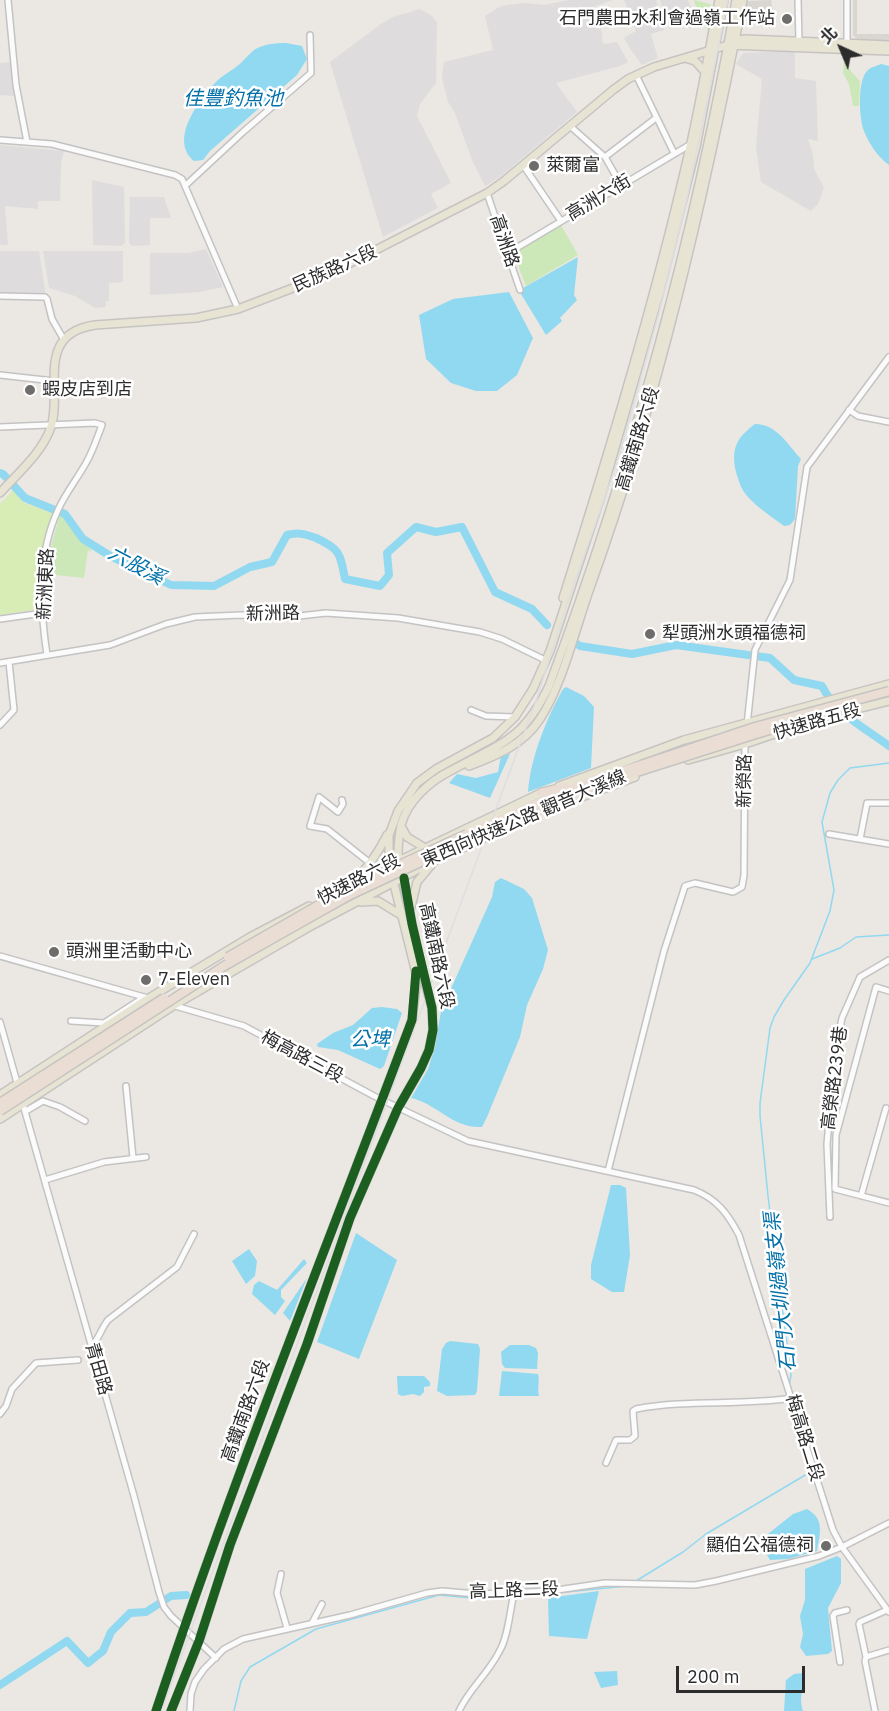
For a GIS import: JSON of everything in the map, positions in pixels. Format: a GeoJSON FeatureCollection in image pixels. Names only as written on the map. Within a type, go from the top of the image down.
{"type":"FeatureCollection","features":[{"type":"Feature","properties":{"kind":"highway","name":"東西向快速公路 觀音大溪線"},"geometry":{"type":"LineString","coordinates":[[0,1103],[221,961],[345,890],[593,783],[755,727],[889,691]]}},
{"type":"Feature","properties":{"kind":"highway","name":"東西向快速公路 觀音大溪線"},"geometry":{"type":"LineString","coordinates":[[642,767],[889,696]]}},
{"type":"Feature","properties":{"kind":"highway"},"geometry":{"type":"LineString","coordinates":[[541,793],[593,783]]}},
{"type":"Feature","properties":{"kind":"highway"},"geometry":{"type":"LineString","coordinates":[[546,810],[593,783]]}},
{"type":"Feature","properties":{"kind":"highway","name":"東西向快速公路 觀音大溪線"},"geometry":{"type":"LineString","coordinates":[[0,1111],[235,960],[348,896],[468,837]]}},
{"type":"Feature","properties":{"kind":"main road"},"geometry":{"type":"LineString","coordinates":[[712,49],[719,0]]}},
{"type":"Feature","properties":{"kind":"main road"},"geometry":{"type":"LineString","coordinates":[[712,49],[724,0]]}},
{"type":"Feature","properties":{"kind":"main road"},"geometry":{"type":"LineString","coordinates":[[733,43],[736,0]]}},
{"type":"Feature","properties":{"kind":"main road"},"geometry":{"type":"LineString","coordinates":[[733,43],[743,0]]}},
{"type":"Feature","properties":{"kind":"main road","name":"民族路六段"},"geometry":{"type":"LineString","coordinates":[[64,339],[87,326],[196,318],[238,309],[327,275],[487,193],[613,90],[654,66],[733,43],[889,45]]}},
{"type":"Feature","properties":{"kind":"main road","name":"高鐵南路六段"},"geometry":{"type":"LineString","coordinates":[[171,1711],[199,1641],[223,1565],[307,1344],[350,1218],[398,1108],[429,1050],[433,1030],[432,1008],[412,924],[404,878],[398,860],[401,826],[405,814],[432,782],[508,741],[539,706],[549,686],[607,530],[616,490],[680,266],[733,43]]}},
{"type":"Feature","properties":{"kind":"main road","name":"高鐵南路六段"},"geometry":{"type":"LineString","coordinates":[[444,775],[500,754],[529,732],[538,722],[552,695],[646,413],[681,287],[733,43]]}},
{"type":"Feature","properties":{"kind":"main road","name":"民族路六段"},"geometry":{"type":"LineString","coordinates":[[847,46],[889,51]]}},
{"type":"Feature","properties":{"kind":"main road","name":"高鐵南路六段"},"geometry":{"type":"LineString","coordinates":[[599,493],[661,264],[691,144],[704,72],[712,49]]}},
{"type":"Feature","properties":{"kind":"main road","name":"高鐵南路六段"},"geometry":{"type":"LineString","coordinates":[[546,658],[554,626],[599,493],[660,291],[696,147],[712,49]]}},
{"type":"Feature","properties":{"kind":"main road"},"geometry":{"type":"LineString","coordinates":[[682,58],[695,61],[702,66],[704,72]]}},
{"type":"Feature","properties":{"kind":"main road"},"geometry":{"type":"LineString","coordinates":[[660,291],[661,264]]}},
{"type":"Feature","properties":{"kind":"main road"},"geometry":{"type":"LineString","coordinates":[[680,266],[681,287]]}},
{"type":"Feature","properties":{"kind":"main road"},"geometry":{"type":"LineString","coordinates":[[1,492],[45,442],[52,425],[58,349],[64,339]]}},
{"type":"Feature","properties":{"kind":"main road"},"geometry":{"type":"LineString","coordinates":[[599,493],[616,490]]}},
{"type":"Feature","properties":{"kind":"main road"},"geometry":{"type":"LineString","coordinates":[[594,508],[607,530]]}},
{"type":"Feature","properties":{"kind":"main road","name":"高鐵南路六段"},"geometry":{"type":"LineString","coordinates":[[156,1711],[184,1626],[292,1333],[412,1020],[417,977],[389,864],[389,835],[398,811],[407,796],[426,776],[493,738],[515,717],[533,689],[550,651],[587,539],[594,508]]}},
{"type":"Feature","properties":{"kind":"main road"},"geometry":{"type":"LineString","coordinates":[[587,539],[601,541]]}},
{"type":"Feature","properties":{"kind":"main road","name":"快速路五段"},"geometry":{"type":"LineString","coordinates":[[747,724],[889,684]]}},
{"type":"Feature","properties":{"kind":"main road","name":"快速路五段"},"geometry":{"type":"LineString","coordinates":[[745,744],[831,716],[889,701]]}},
{"type":"Feature","properties":{"kind":"main road","name":"快速路六段"},"geometry":{"type":"LineString","coordinates":[[0,1095],[147,997],[250,937],[389,864],[541,793],[684,740],[747,724]]}},
{"type":"Feature","properties":{"kind":"main road","name":"快速路六段"},"geometry":{"type":"LineString","coordinates":[[0,1119],[25,1108],[173,1006],[350,904],[436,860],[546,810],[664,766],[745,744]]}},
{"type":"Feature","properties":{"kind":"main road"},"geometry":{"type":"LineString","coordinates":[[345,887],[355,880],[378,852],[398,811]]}},
{"type":"Feature","properties":{"kind":"main road"},"geometry":{"type":"LineString","coordinates":[[401,826],[406,837],[424,848]]}},
{"type":"Feature","properties":{"kind":"main road"},"geometry":{"type":"LineString","coordinates":[[412,924],[411,904],[417,882],[436,860]]}},
{"type":"Feature","properties":{"kind":"main road"},"geometry":{"type":"LineString","coordinates":[[350,904],[370,900],[378,901],[401,915]]}},
{"type":"Feature","properties":{"kind":"street"},"geometry":{"type":"LineString","coordinates":[[8,0],[16,85],[27,142]]}},
{"type":"Feature","properties":{"kind":"street"},"geometry":{"type":"LineString","coordinates":[[798,0],[799,44]]}},
{"type":"Feature","properties":{"kind":"street"},"geometry":{"type":"LineString","coordinates":[[847,46],[848,0]]}},
{"type":"Feature","properties":{"kind":"street"},"geometry":{"type":"LineString","coordinates":[[186,184],[311,73],[310,35]]}},
{"type":"Feature","properties":{"kind":"street"},"geometry":{"type":"LineString","coordinates":[[636,75],[674,153]]}},
{"type":"Feature","properties":{"kind":"street"},"geometry":{"type":"LineString","coordinates":[[605,157],[656,118]]}},
{"type":"Feature","properties":{"kind":"street"},"geometry":{"type":"LineString","coordinates":[[570,126],[605,157],[621,185]]}},
{"type":"Feature","properties":{"kind":"street"},"geometry":{"type":"LineString","coordinates":[[0,141],[52,144],[175,175],[182,179],[238,309]]}},
{"type":"Feature","properties":{"kind":"street","name":"高洲六街"},"geometry":{"type":"LineString","coordinates":[[508,253],[691,144]]}},
{"type":"Feature","properties":{"kind":"street"},"geometry":{"type":"LineString","coordinates":[[523,165],[561,221]]}},
{"type":"Feature","properties":{"kind":"street","name":"高洲路"},"geometry":{"type":"LineString","coordinates":[[487,193],[520,290]]}},
{"type":"Feature","properties":{"kind":"street"},"geometry":{"type":"LineString","coordinates":[[0,296],[45,297],[48,299],[52,319],[64,339]]}},
{"type":"Feature","properties":{"kind":"street","name":"新榮路"},"geometry":{"type":"LineString","coordinates":[[608,1171],[664,951],[685,886],[695,883],[732,892],[742,887],[745,744],[755,650],[790,580],[807,467],[889,357]]}},
{"type":"Feature","properties":{"kind":"street"},"geometry":{"type":"LineString","coordinates":[[0,375],[54,381]]}},
{"type":"Feature","properties":{"kind":"street"},"geometry":{"type":"LineString","coordinates":[[849,410],[858,416],[889,422]]}},
{"type":"Feature","properties":{"kind":"street","name":"新洲東路"},"geometry":{"type":"LineString","coordinates":[[47,655],[43,613],[43,568],[48,540],[56,513],[87,462],[102,425],[95,423],[52,425]]}},
{"type":"Feature","properties":{"kind":"street"},"geometry":{"type":"LineString","coordinates":[[0,427],[52,425]]}},
{"type":"Feature","properties":{"kind":"street"},"geometry":{"type":"LineString","coordinates":[[0,619],[43,613]]}},
{"type":"Feature","properties":{"kind":"street","name":"新洲路"},"geometry":{"type":"LineString","coordinates":[[0,663],[110,645],[186,618],[241,615],[290,617],[326,613],[398,618],[480,632],[546,658]]}},
{"type":"Feature","properties":{"kind":"street"},"geometry":{"type":"LineString","coordinates":[[0,725],[14,711],[9,662]]}},
{"type":"Feature","properties":{"kind":"street"},"geometry":{"type":"LineString","coordinates":[[471,710],[486,716],[515,717]]}},
{"type":"Feature","properties":{"kind":"street"},"geometry":{"type":"LineString","coordinates":[[342,800],[343,804],[338,812],[320,797],[310,826],[327,829],[370,863]]}},
{"type":"Feature","properties":{"kind":"street"},"geometry":{"type":"LineString","coordinates":[[860,839],[867,803],[889,803]]}},
{"type":"Feature","properties":{"kind":"street"},"geometry":{"type":"LineString","coordinates":[[830,834],[889,844]]}},
{"type":"Feature","properties":{"kind":"street","name":"梅高路三段"},"geometry":{"type":"LineString","coordinates":[[0,956],[244,1026],[382,1100],[468,1141],[599,1169]]}},
{"type":"Feature","properties":{"kind":"street","name":"高榮路239巷"},"geometry":{"type":"LineString","coordinates":[[830,1217],[827,1144],[835,1054],[843,1018],[860,977],[889,960]]}},
{"type":"Feature","properties":{"kind":"street"},"geometry":{"type":"LineString","coordinates":[[889,991],[876,987],[847,1089],[836,1135],[835,1189],[889,1203]]}},
{"type":"Feature","properties":{"kind":"street"},"geometry":{"type":"LineString","coordinates":[[71,1021],[104,1023],[147,997]]}},
{"type":"Feature","properties":{"kind":"street","name":"青田路"},"geometry":{"type":"LineString","coordinates":[[0,1022],[135,1496],[164,1607],[199,1641]]}},
{"type":"Feature","properties":{"kind":"street"},"geometry":{"type":"LineString","coordinates":[[126,1086],[133,1158]]}},
{"type":"Feature","properties":{"kind":"street"},"geometry":{"type":"LineString","coordinates":[[25,1108],[43,1101],[60,1107],[85,1121]]}},
{"type":"Feature","properties":{"kind":"street"},"geometry":{"type":"LineString","coordinates":[[861,1196],[886,1108]]}},
{"type":"Feature","properties":{"kind":"street"},"geometry":{"type":"LineString","coordinates":[[45,1180],[104,1162],[146,1157]]}},
{"type":"Feature","properties":{"kind":"street","name":"梅高路二段"},"geometry":{"type":"LineString","coordinates":[[599,1169],[694,1190],[707,1195],[726,1212],[743,1244],[833,1530],[842,1547],[888,1611]]}},
{"type":"Feature","properties":{"kind":"street"},"geometry":{"type":"LineString","coordinates":[[92,1346],[100,1337],[102,1327],[108,1320],[177,1267],[195,1234]]}},
{"type":"Feature","properties":{"kind":"street"},"geometry":{"type":"LineString","coordinates":[[0,1414],[6,1406],[12,1389],[36,1363],[78,1360]]}},
{"type":"Feature","properties":{"kind":"street"},"geometry":{"type":"LineString","coordinates":[[606,1463],[616,1440],[630,1440],[635,1436],[632,1415],[636,1409],[706,1402],[763,1402],[790,1398]]}},
{"type":"Feature","properties":{"kind":"street","name":"高上路二段"},"geometry":{"type":"LineString","coordinates":[[190,1711],[195,1682],[204,1669],[232,1643],[350,1615],[427,1593],[513,1595],[605,1583],[695,1585],[795,1563],[842,1547],[889,1522]]}},
{"type":"Feature","properties":{"kind":"street"},"geometry":{"type":"LineString","coordinates":[[281,1574],[277,1593],[288,1628]]}},
{"type":"Feature","properties":{"kind":"street"},"geometry":{"type":"LineString","coordinates":[[459,1711],[469,1693],[481,1680],[501,1650],[513,1595]]}},
{"type":"Feature","properties":{"kind":"street"},"geometry":{"type":"LineString","coordinates":[[312,1623],[322,1604]]}},
{"type":"Feature","properties":{"kind":"street"},"geometry":{"type":"LineString","coordinates":[[840,1662],[833,1616],[835,1613],[847,1610]]}},
{"type":"Feature","properties":{"kind":"street"},"geometry":{"type":"LineString","coordinates":[[875,1711],[859,1624],[888,1611]]}},
{"type":"Feature","properties":{"kind":"street"},"geometry":{"type":"LineString","coordinates":[[199,1641],[216,1658]]}},
{"type":"Feature","properties":{"kind":"street"},"geometry":{"type":"LineString","coordinates":[[866,1657],[889,1650]]}},
{"type":"Feature","properties":{"kind":"shaded area"},"geometry":{"type":"Polygon","coordinates":[[[570,0],[613,0],[595,6],[602,42],[605,44],[617,42],[628,62],[556,83],[577,112],[500,177],[485,186],[472,160],[455,113],[448,102],[442,78],[444,62],[493,50],[485,16],[501,6],[525,3],[544,5],[570,0]]]}},
{"type":"Feature","properties":{"kind":"shaded area"},"geometry":{"type":"Polygon","coordinates":[[[624,0],[656,0],[664,30],[651,34],[658,58],[642,65],[624,38],[636,31],[624,0]]]}},
{"type":"Feature","properties":{"kind":"shaded area"},"geometry":{"type":"Polygon","coordinates":[[[660,0],[688,0],[699,25],[683,29],[682,25],[669,29],[660,0]]]}},
{"type":"Feature","properties":{"kind":"shaded area"},"geometry":{"type":"Polygon","coordinates":[[[771,0],[773,14],[761,14],[759,18],[744,16],[746,4],[749,1],[771,0]]]}},
{"type":"Feature","properties":{"kind":"shaded area"},"geometry":{"type":"Polygon","coordinates":[[[853,0],[857,0],[857,34],[889,34],[889,41],[857,39],[853,35],[853,0]]]}},
{"type":"Feature","properties":{"kind":"shaded area"},"geometry":{"type":"Polygon","coordinates":[[[420,9],[437,22],[436,83],[420,104],[417,116],[451,183],[431,194],[438,208],[383,237],[330,62],[381,24],[393,17],[420,9]]]}},
{"type":"Feature","properties":{"kind":"shaded area"},"geometry":{"type":"Polygon","coordinates":[[[795,51],[795,78],[816,81],[818,141],[808,139],[814,169],[824,188],[818,204],[811,211],[761,182],[756,147],[762,79],[736,64],[743,53],[795,51]]]}},
{"type":"Feature","properties":{"kind":"shaded area"},"geometry":{"type":"Polygon","coordinates":[[[11,62],[15,96],[0,95],[0,63],[11,62]]]}},
{"type":"Feature","properties":{"kind":"shaded area"},"geometry":{"type":"Polygon","coordinates":[[[0,145],[64,151],[61,163],[60,201],[38,201],[38,209],[5,206],[8,245],[0,245],[0,145]]]}},
{"type":"Feature","properties":{"kind":"shaded area"},"geometry":{"type":"Polygon","coordinates":[[[92,180],[124,187],[125,243],[121,246],[93,245],[92,180]]]}},
{"type":"Feature","properties":{"kind":"shaded area"},"geometry":{"type":"Polygon","coordinates":[[[130,197],[164,197],[171,218],[150,218],[150,245],[132,246],[129,243],[130,197]]]}},
{"type":"Feature","properties":{"kind":"shaded area"},"geometry":{"type":"Polygon","coordinates":[[[206,249],[223,287],[200,292],[150,295],[150,253],[189,253],[206,249]]]}},
{"type":"Feature","properties":{"kind":"shaded area"},"geometry":{"type":"Polygon","coordinates":[[[0,251],[39,251],[46,296],[0,293],[0,251]]]}},
{"type":"Feature","properties":{"kind":"shaded area"},"geometry":{"type":"Polygon","coordinates":[[[43,251],[123,251],[123,282],[109,283],[109,301],[106,301],[106,307],[95,308],[75,296],[49,288],[43,251]]]}},
{"type":"Feature","properties":{"kind":"green space"},"geometry":{"type":"Polygon","coordinates":[[[694,0],[710,4],[713,8],[708,32],[705,23],[694,0]]]}},
{"type":"Feature","properties":{"kind":"green space"},"geometry":{"type":"Polygon","coordinates":[[[845,51],[849,51],[849,69],[860,81],[859,106],[853,106],[849,84],[843,73],[845,51]]]}},
{"type":"Feature","properties":{"kind":"green space"},"geometry":{"type":"Polygon","coordinates":[[[561,225],[578,255],[526,286],[514,255],[561,225]]]}},
{"type":"Feature","properties":{"kind":"green space"},"geometry":{"type":"Polygon","coordinates":[[[13,490],[24,503],[53,513],[42,562],[39,609],[0,615],[0,504],[13,490]]]}},
{"type":"Feature","properties":{"kind":"green space"},"geometry":{"type":"Polygon","coordinates":[[[60,514],[68,519],[91,550],[91,552],[88,550],[84,578],[46,574],[60,514]]]}},
{"type":"Feature","properties":{"kind":"water","name":"佳豐釣魚池"},"geometry":{"type":"Polygon","coordinates":[[[286,43],[302,46],[307,59],[297,75],[210,151],[203,160],[194,161],[184,143],[185,132],[194,111],[208,92],[217,81],[254,50],[269,44],[286,43]]]}},
{"type":"Feature","properties":{"kind":"water"},"geometry":{"type":"Polygon","coordinates":[[[881,64],[889,66],[889,165],[868,141],[862,125],[860,109],[864,75],[869,69],[881,64]]]}},
{"type":"Feature","properties":{"kind":"water"},"geometry":{"type":"Polygon","coordinates":[[[578,257],[574,295],[577,300],[560,318],[562,321],[546,335],[521,294],[523,288],[578,257]]]}},
{"type":"Feature","properties":{"kind":"water"},"geometry":{"type":"Polygon","coordinates":[[[509,292],[533,338],[517,375],[497,391],[476,391],[451,383],[426,359],[419,315],[453,299],[509,292]]]}},
{"type":"Feature","properties":{"kind":"water"},"geometry":{"type":"Polygon","coordinates":[[[755,424],[776,431],[801,459],[798,466],[795,519],[790,525],[784,526],[756,505],[746,494],[738,479],[735,450],[739,439],[755,424]]]}},
{"type":"Feature","properties":{"kind":"water"},"geometry":{"type":"Polygon","coordinates":[[[566,687],[584,696],[594,707],[591,768],[528,792],[532,765],[540,739],[566,687]]]}},
{"type":"Feature","properties":{"kind":"water"},"geometry":{"type":"Polygon","coordinates":[[[510,754],[490,798],[449,783],[457,774],[476,778],[498,772],[501,756],[510,754]]]}},
{"type":"Feature","properties":{"kind":"water","name":"公埤"},"geometry":{"type":"Polygon","coordinates":[[[501,878],[524,889],[532,898],[548,950],[543,969],[527,1005],[520,1037],[487,1117],[482,1127],[472,1127],[453,1120],[429,1105],[411,1098],[428,1069],[435,1047],[441,1011],[492,897],[495,882],[501,878]]]}},
{"type":"Feature","properties":{"kind":"water","name":"公埤"},"geometry":{"type":"Polygon","coordinates":[[[372,1008],[397,1009],[402,1013],[384,1066],[380,1069],[338,1050],[318,1047],[317,1044],[333,1033],[353,1025],[372,1008]]]}},
{"type":"Feature","properties":{"kind":"water"},"geometry":{"type":"Polygon","coordinates":[[[611,1185],[626,1188],[630,1255],[624,1292],[612,1292],[591,1279],[591,1265],[611,1185]]]}},
{"type":"Feature","properties":{"kind":"water"},"geometry":{"type":"Polygon","coordinates":[[[356,1233],[397,1260],[359,1359],[317,1342],[356,1233]]]}},
{"type":"Feature","properties":{"kind":"water"},"geometry":{"type":"Polygon","coordinates":[[[249,1249],[257,1261],[255,1276],[246,1284],[232,1261],[249,1249]]]}},
{"type":"Feature","properties":{"kind":"water"},"geometry":{"type":"Polygon","coordinates":[[[304,1259],[307,1263],[281,1290],[281,1297],[285,1301],[275,1315],[252,1294],[254,1285],[259,1281],[277,1290],[304,1259]]]}},
{"type":"Feature","properties":{"kind":"water"},"geometry":{"type":"Polygon","coordinates":[[[307,1278],[290,1321],[283,1313],[307,1278]]]}},
{"type":"Feature","properties":{"kind":"water"},"geometry":{"type":"Polygon","coordinates":[[[450,1341],[478,1344],[480,1349],[475,1395],[447,1396],[437,1391],[442,1349],[450,1341]]]}},
{"type":"Feature","properties":{"kind":"water"},"geometry":{"type":"Polygon","coordinates":[[[510,1345],[529,1345],[536,1348],[537,1369],[505,1368],[502,1364],[501,1352],[510,1345]]]}},
{"type":"Feature","properties":{"kind":"water"},"geometry":{"type":"Polygon","coordinates":[[[502,1371],[538,1374],[539,1396],[499,1396],[502,1371]]]}},
{"type":"Feature","properties":{"kind":"water"},"geometry":{"type":"Polygon","coordinates":[[[397,1376],[424,1376],[430,1382],[430,1386],[424,1387],[424,1392],[420,1396],[413,1394],[402,1396],[398,1394],[397,1376]]]}},
{"type":"Feature","properties":{"kind":"water"},"geometry":{"type":"Polygon","coordinates":[[[807,1509],[817,1517],[819,1522],[817,1551],[788,1559],[770,1560],[763,1548],[764,1539],[793,1514],[807,1509]]]}},
{"type":"Feature","properties":{"kind":"water"},"geometry":{"type":"Polygon","coordinates":[[[837,1556],[841,1559],[841,1583],[828,1608],[832,1651],[828,1654],[806,1656],[800,1647],[803,1634],[800,1616],[805,1600],[805,1569],[837,1556]]]}},
{"type":"Feature","properties":{"kind":"water"},"geometry":{"type":"Polygon","coordinates":[[[599,1591],[587,1639],[549,1636],[548,1598],[599,1591]]]}},
{"type":"Feature","properties":{"kind":"water"},"geometry":{"type":"Polygon","coordinates":[[[617,1671],[618,1685],[601,1688],[594,1672],[617,1671]]]}},
{"type":"Feature","properties":{"kind":"water"},"geometry":{"type":"Polygon","coordinates":[[[803,1673],[801,1701],[803,1711],[784,1711],[786,1680],[794,1674],[803,1673]]]}},
{"type":"Feature","properties":{"kind":"waterway","name":"六股溪"},"geometry":{"type":"LineString","coordinates":[[0,473],[25,498],[65,514],[83,539],[112,557],[171,585],[214,586],[250,567],[272,562],[287,535],[299,534],[316,538],[330,545],[338,553],[345,579],[380,586],[389,575],[387,553],[416,527],[436,532],[462,527],[495,592],[532,609],[547,625]]}},
{"type":"Feature","properties":{"kind":"waterway"},"geometry":{"type":"LineString","coordinates":[[574,642],[580,646],[632,654],[676,645],[770,658],[794,680],[822,686],[843,713],[889,746]]}},
{"type":"Feature","properties":{"kind":"waterway","name":"石門大圳過嶺支渠"},"geometry":{"type":"LineString","coordinates":[[789,1386],[791,1375],[760,1116],[770,1028],[784,1000],[810,963],[830,911],[834,890],[822,822],[830,793],[838,780],[850,768],[889,763]]}},
{"type":"Feature","properties":{"kind":"waterway"},"geometry":{"type":"LineString","coordinates":[[812,959],[840,948],[856,937],[889,935]]}},
{"type":"Feature","properties":{"kind":"waterway","name":"石門大圳過嶺支渠"},"geometry":{"type":"LineString","coordinates":[[636,1581],[683,1552],[706,1534],[812,1471]]}},
{"type":"Feature","properties":{"kind":"waterway","name":"石門大圳過嶺支渠"},"geometry":{"type":"LineString","coordinates":[[515,1597],[627,1586]]}},
{"type":"Feature","properties":{"kind":"waterway"},"geometry":{"type":"LineString","coordinates":[[0,1685],[67,1641],[88,1663],[103,1651],[111,1632],[130,1613],[146,1612],[171,1596],[186,1595]]}},
{"type":"Feature","properties":{"kind":"waterway","name":"石門大圳過嶺支渠"},"geometry":{"type":"LineString","coordinates":[[234,1711],[241,1681],[250,1667],[316,1629],[439,1595],[483,1599],[510,1597]]}},
{"type":"Feature","properties":{"kind":"railway"},"geometry":{"type":"LineString","coordinates":[[161,1711],[536,701],[567,604],[618,460],[659,313],[685,208],[728,0]]}},
{"type":"Feature","properties":{"kind":"cycle path"},"geometry":{"type":"LineString","coordinates":[[171,1711],[199,1641],[230,1545],[307,1344],[350,1218],[398,1108],[429,1050],[433,1030],[432,1008],[412,924],[404,878]]}},
{"type":"Feature","properties":{"kind":"cycle path"},"geometry":{"type":"LineString","coordinates":[[156,1711],[216,1537],[412,1020],[416,971]]}},
{"type":"Feature","properties":{"kind":"place","name":"石門農田水利會過嶺工作站"},"geometry":{"type":"Point","coordinates":[787,19]}},
{"type":"Feature","properties":{"kind":"place","name":"萊爾富"},"geometry":{"type":"Point","coordinates":[534,166]}},
{"type":"Feature","properties":{"kind":"place","name":"蝦皮店到店"},"geometry":{"type":"Point","coordinates":[30,390]}},
{"type":"Feature","properties":{"kind":"place","name":"犁頭洲水頭福德祠"},"geometry":{"type":"Point","coordinates":[650,634]}},
{"type":"Feature","properties":{"kind":"place","name":"頭洲里活動中心"},"geometry":{"type":"Point","coordinates":[54,952]}},
{"type":"Feature","properties":{"kind":"place","name":"7-Eleven"},"geometry":{"type":"Point","coordinates":[146,980]}},
{"type":"Feature","properties":{"kind":"place","name":"顯伯公福德祠"},"geometry":{"type":"Point","coordinates":[826,1546]}}]}
